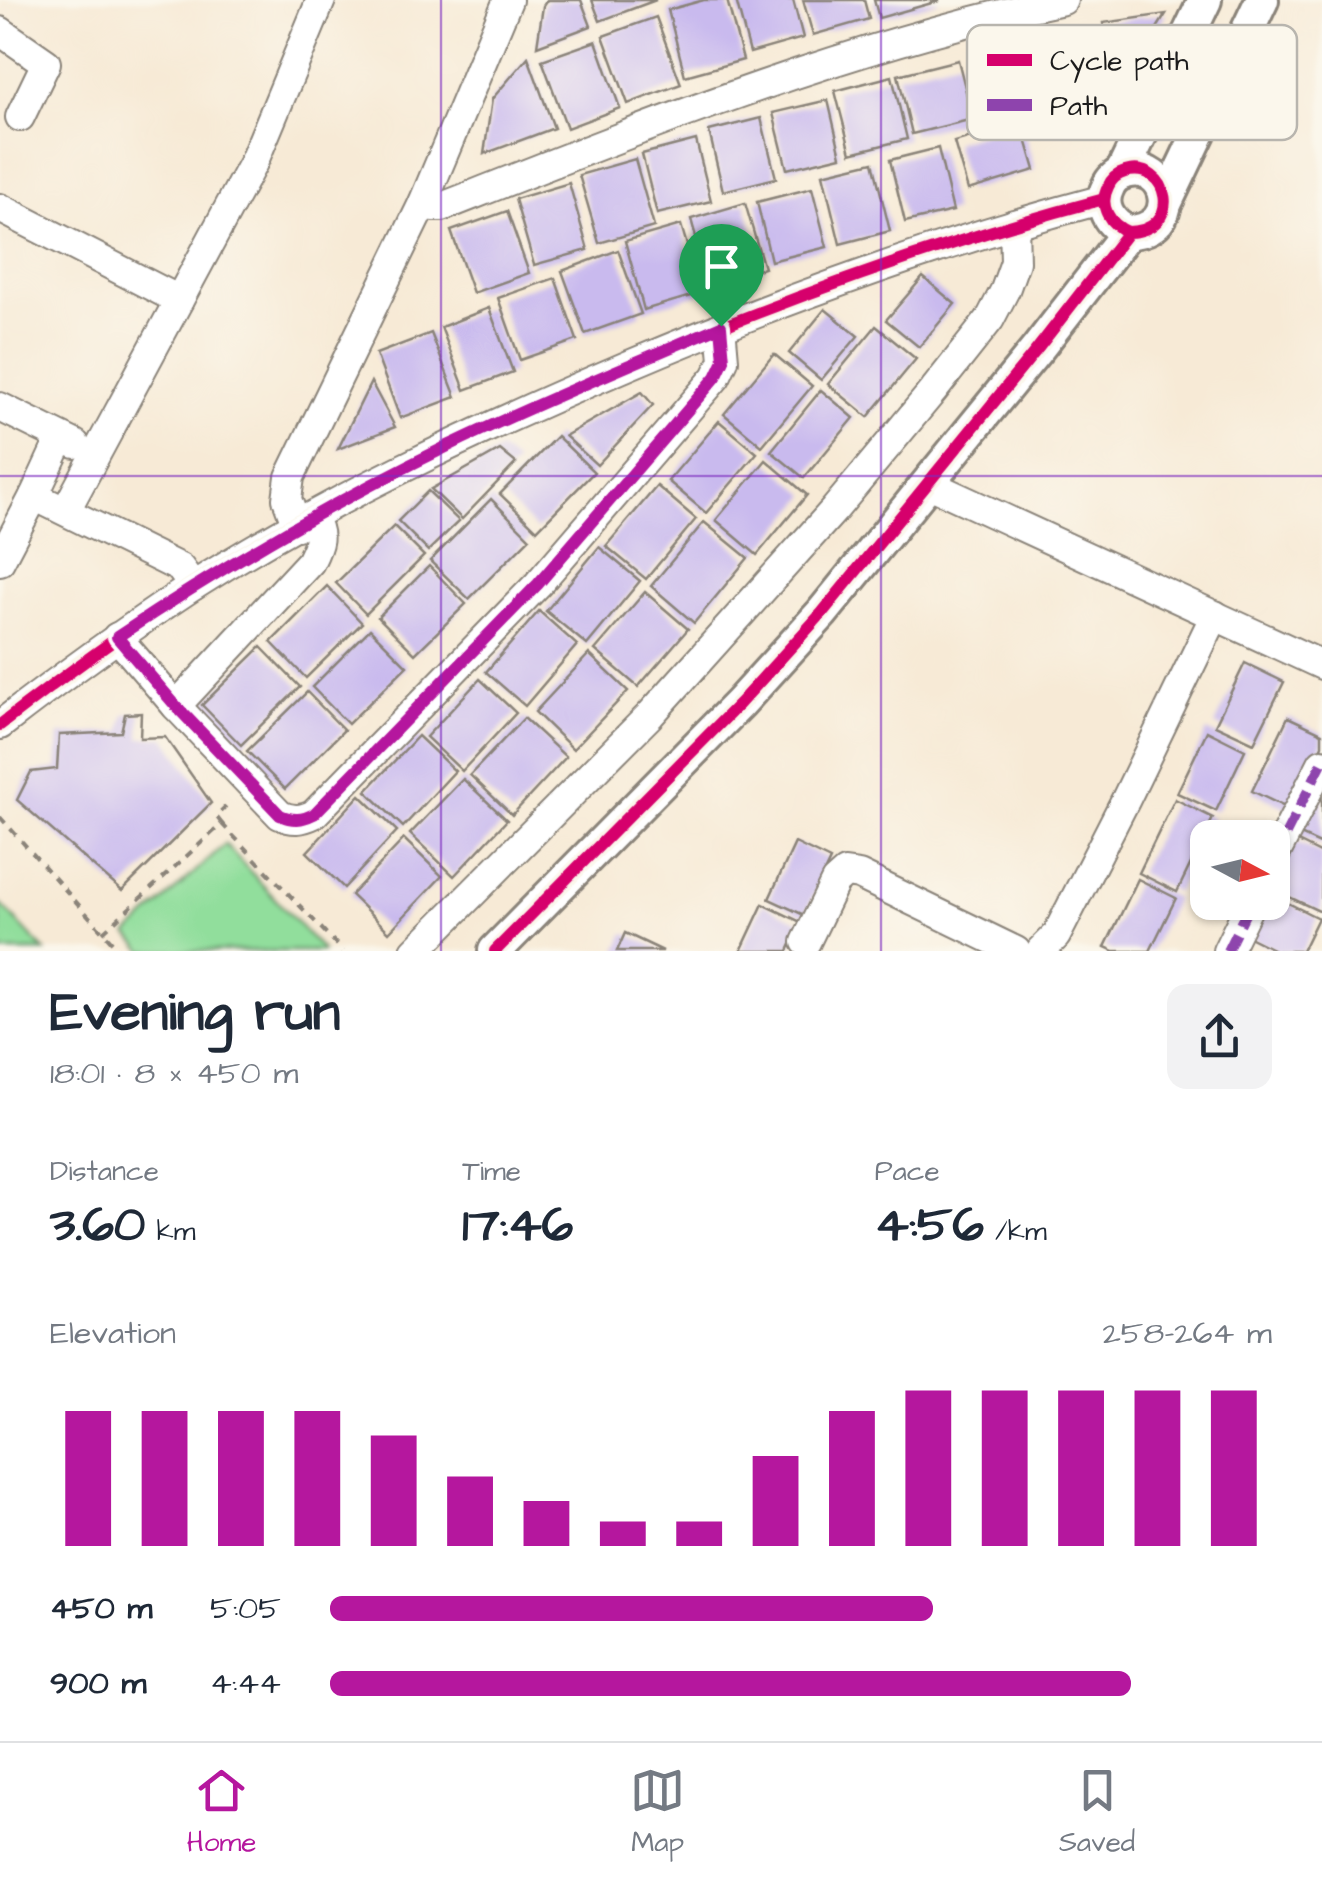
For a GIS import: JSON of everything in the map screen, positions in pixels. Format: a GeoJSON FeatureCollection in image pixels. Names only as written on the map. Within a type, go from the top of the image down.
{"type":"FeatureCollection","features":[{"type":"Feature","properties":{"kind":"street"},"geometry":{"type":"LineString","coordinates":[[66,510],[254,161],[321,0]]}},
{"type":"Feature","properties":{"kind":"street"},"geometry":{"type":"LineString","coordinates":[[176,706],[310,562],[318,545],[319,528],[304,521],[287,499],[290,478],[423,203],[508,0]]}},
{"type":"Feature","properties":{"kind":"street"},"geometry":{"type":"LineString","coordinates":[[423,203],[442,207],[657,122],[792,74],[921,34],[1063,0]]}},
{"type":"Feature","properties":{"kind":"street"},"geometry":{"type":"LineString","coordinates":[[1194,25],[1205,0]]}},
{"type":"Feature","properties":{"kind":"street"},"geometry":{"type":"LineString","coordinates":[[1250,25],[1262,0]]}},
{"type":"Feature","properties":{"kind":"street"},"geometry":{"type":"LineString","coordinates":[[0,31],[46,64],[20,118]]}},
{"type":"Feature","properties":{"kind":"street"},"geometry":{"type":"LineString","coordinates":[[496,951],[822,614],[1038,348],[1116,206],[1145,140]]}},
{"type":"Feature","properties":{"kind":"street"},"geometry":{"type":"LineString","coordinates":[[1116,206],[1142,232],[1154,226],[1163,215],[1195,140]]}},
{"type":"Feature","properties":{"kind":"street"},"geometry":{"type":"LineString","coordinates":[[469,951],[739,675],[887,505],[1078,267],[1138,170],[1152,175],[1162,186],[1166,202]]}},
{"type":"Feature","properties":{"kind":"street"},"geometry":{"type":"LineString","coordinates":[[0,725],[117,637],[193,586],[304,521],[463,440],[721,326],[850,279],[1014,224],[1116,206]]}},
{"type":"Feature","properties":{"kind":"street"},"geometry":{"type":"LineString","coordinates":[[0,208],[178,300]]}},
{"type":"Feature","properties":{"kind":"street"},"geometry":{"type":"LineString","coordinates":[[415,951],[651,714],[834,510],[920,406],[990,319],[1005,290],[1015,262],[1014,224]]}},
{"type":"Feature","properties":{"kind":"street"},"geometry":{"type":"LineString","coordinates":[[117,637],[176,706],[280,815],[297,820],[314,814],[538,584],[716,377],[724,360],[721,326]]}},
{"type":"Feature","properties":{"kind":"street"},"geometry":{"type":"LineString","coordinates":[[0,407],[94,453]]}},
{"type":"Feature","properties":{"kind":"street"},"geometry":{"type":"LineString","coordinates":[[0,560],[61,438]]}},
{"type":"Feature","properties":{"kind":"street"},"geometry":{"type":"LineString","coordinates":[[927,483],[1322,665]]}},
{"type":"Feature","properties":{"kind":"street"},"geometry":{"type":"LineString","coordinates":[[34,496],[180,568],[193,586]]}},
{"type":"Feature","properties":{"kind":"street"},"geometry":{"type":"LineString","coordinates":[[1041,951],[1056,936],[1215,615]]}},
{"type":"Feature","properties":{"kind":"street"},"geometry":{"type":"LineString","coordinates":[[1290,826],[1322,763]]}},
{"type":"Feature","properties":{"kind":"street"},"geometry":{"type":"LineString","coordinates":[[806,942],[835,882],[845,873],[860,876],[1016,951]]}},
{"type":"Feature","properties":{"kind":"street"},"geometry":{"type":"LineString","coordinates":[[1227,951],[1243,920]]}},
{"type":"Feature","properties":{"kind":"path"},"geometry":{"type":"LineString","coordinates":[[0,817],[120,951]]}},
{"type":"Feature","properties":{"kind":"path"},"geometry":{"type":"LineString","coordinates":[[102,932],[222,824],[343,951]]}},
{"type":"Feature","properties":{"kind":"green space"},"geometry":{"type":"Polygon","coordinates":[[[225,844],[323,951],[144,951],[128,934],[225,844]]]}},
{"type":"Feature","properties":{"kind":"green space"},"geometry":{"type":"Polygon","coordinates":[[[0,903],[45,951],[0,951],[0,903]]]}},
{"type":"Feature","properties":{"kind":"building"},"geometry":{"type":"Polygon","coordinates":[[[547,0],[581,0],[591,26],[537,46],[547,0]]]}},
{"type":"Feature","properties":{"kind":"building"},"geometry":{"type":"Polygon","coordinates":[[[592,0],[656,0],[600,21],[592,0]]]}},
{"type":"Feature","properties":{"kind":"building"},"geometry":{"type":"Polygon","coordinates":[[[704,0],[727,0],[743,60],[685,76],[668,10],[704,0]]]}},
{"type":"Feature","properties":{"kind":"building"},"geometry":{"type":"Polygon","coordinates":[[[736,0],[793,0],[803,38],[750,53],[736,0]]]}},
{"type":"Feature","properties":{"kind":"building"},"geometry":{"type":"Polygon","coordinates":[[[803,0],[864,0],[869,19],[813,35],[803,0]]]}},
{"type":"Feature","properties":{"kind":"building"},"geometry":{"type":"Polygon","coordinates":[[[874,0],[939,0],[939,1],[879,18],[874,0]]]}},
{"type":"Feature","properties":{"kind":"building"},"geometry":{"type":"Polygon","coordinates":[[[1166,14],[1159,25],[1103,23],[1166,14]]]}},
{"type":"Feature","properties":{"kind":"building"},"geometry":{"type":"Polygon","coordinates":[[[656,17],[681,84],[628,104],[603,36],[656,17]]]}},
{"type":"Feature","properties":{"kind":"building"},"geometry":{"type":"Polygon","coordinates":[[[596,41],[620,108],[567,128],[542,60],[596,41]]]}},
{"type":"Feature","properties":{"kind":"building"},"geometry":{"type":"Polygon","coordinates":[[[528,57],[554,128],[484,154],[492,99],[528,57]]]}},
{"type":"Feature","properties":{"kind":"building"},"geometry":{"type":"Polygon","coordinates":[[[958,60],[967,95],[967,120],[912,134],[898,75],[958,60]]]}},
{"type":"Feature","properties":{"kind":"building"},"geometry":{"type":"Polygon","coordinates":[[[892,76],[907,139],[851,153],[835,91],[892,76]]]}},
{"type":"Feature","properties":{"kind":"building"},"geometry":{"type":"Polygon","coordinates":[[[828,100],[841,156],[787,169],[773,113],[828,100]]]}},
{"type":"Feature","properties":{"kind":"building"},"geometry":{"type":"Polygon","coordinates":[[[761,118],[776,178],[723,191],[709,131],[761,118]]]}},
{"type":"Feature","properties":{"kind":"building"},"geometry":{"type":"Polygon","coordinates":[[[967,138],[1026,140],[1035,170],[968,190],[954,142],[967,138]]]}},
{"type":"Feature","properties":{"kind":"building"},"geometry":{"type":"Polygon","coordinates":[[[696,140],[711,201],[657,214],[642,154],[696,140]]]}},
{"type":"Feature","properties":{"kind":"building"},"geometry":{"type":"Polygon","coordinates":[[[938,148],[953,211],[905,222],[890,160],[938,148]]]}},
{"type":"Feature","properties":{"kind":"building"},"geometry":{"type":"Polygon","coordinates":[[[635,159],[654,227],[599,243],[579,175],[635,159]]]}},
{"type":"Feature","properties":{"kind":"building"},"geometry":{"type":"Polygon","coordinates":[[[873,162],[890,231],[840,244],[823,174],[873,162]]]}},
{"type":"Feature","properties":{"kind":"building"},"geometry":{"type":"Polygon","coordinates":[[[569,183],[588,250],[534,265],[515,199],[569,183]]]}},
{"type":"Feature","properties":{"kind":"building"},"geometry":{"type":"Polygon","coordinates":[[[812,188],[827,247],[771,261],[757,202],[812,188]]]}},
{"type":"Feature","properties":{"kind":"building"},"geometry":{"type":"Polygon","coordinates":[[[745,203],[764,268],[709,284],[691,219],[745,203]]]}},
{"type":"Feature","properties":{"kind":"building"},"geometry":{"type":"Polygon","coordinates":[[[507,211],[529,273],[473,293],[451,231],[507,211]]]}},
{"type":"Feature","properties":{"kind":"building"},"geometry":{"type":"Polygon","coordinates":[[[681,225],[701,293],[644,310],[625,241],[681,225]]]}},
{"type":"Feature","properties":{"kind":"building"},"geometry":{"type":"Polygon","coordinates":[[[618,250],[641,314],[585,334],[562,271],[618,250]]]}},
{"type":"Feature","properties":{"kind":"building"},"geometry":{"type":"Polygon","coordinates":[[[923,277],[955,304],[919,347],[886,320],[923,277]]]}},
{"type":"Feature","properties":{"kind":"building"},"geometry":{"type":"Polygon","coordinates":[[[555,278],[577,340],[520,360],[498,298],[555,278]]]}},
{"type":"Feature","properties":{"kind":"building"},"geometry":{"type":"Polygon","coordinates":[[[489,308],[513,372],[465,390],[441,327],[489,308]]]}},
{"type":"Feature","properties":{"kind":"building"},"geometry":{"type":"Polygon","coordinates":[[[825,309],[858,336],[821,380],[789,353],[825,309]]]}},
{"type":"Feature","properties":{"kind":"building"},"geometry":{"type":"Polygon","coordinates":[[[876,326],[916,359],[868,417],[828,384],[876,326]]]}},
{"type":"Feature","properties":{"kind":"building"},"geometry":{"type":"Polygon","coordinates":[[[431,333],[456,397],[400,418],[376,354],[431,333]]]}},
{"type":"Feature","properties":{"kind":"building"},"geometry":{"type":"Polygon","coordinates":[[[774,354],[812,386],[762,446],[724,414],[774,354]]]}},
{"type":"Feature","properties":{"kind":"building"},"geometry":{"type":"Polygon","coordinates":[[[371,382],[395,427],[338,449],[371,382]]]}},
{"type":"Feature","properties":{"kind":"building"},"geometry":{"type":"Polygon","coordinates":[[[821,390],[854,418],[804,478],[771,451],[821,390]]]}},
{"type":"Feature","properties":{"kind":"building"},"geometry":{"type":"Polygon","coordinates":[[[642,392],[653,405],[597,465],[565,436],[642,392]]]}},
{"type":"Feature","properties":{"kind":"building"},"geometry":{"type":"Polygon","coordinates":[[[719,421],[757,453],[706,513],[668,481],[719,421]]]}},
{"type":"Feature","properties":{"kind":"building"},"geometry":{"type":"Polygon","coordinates":[[[557,436],[594,472],[537,530],[500,494],[557,436]]]}},
{"type":"Feature","properties":{"kind":"building"},"geometry":{"type":"Polygon","coordinates":[[[500,450],[516,463],[462,519],[431,489],[500,450]]]}},
{"type":"Feature","properties":{"kind":"building"},"geometry":{"type":"Polygon","coordinates":[[[766,460],[807,495],[757,555],[716,520],[766,460]]]}},
{"type":"Feature","properties":{"kind":"building"},"geometry":{"type":"Polygon","coordinates":[[[657,486],[696,519],[646,579],[606,546],[657,486]]]}},
{"type":"Feature","properties":{"kind":"building"},"geometry":{"type":"Polygon","coordinates":[[[428,491],[459,521],[428,551],[398,521],[428,491]]]}},
{"type":"Feature","properties":{"kind":"building"},"geometry":{"type":"Polygon","coordinates":[[[491,499],[530,538],[469,599],[430,561],[491,499]]]}},
{"type":"Feature","properties":{"kind":"building"},"geometry":{"type":"Polygon","coordinates":[[[704,522],[748,558],[694,623],[651,586],[704,522]]]}},
{"type":"Feature","properties":{"kind":"building"},"geometry":{"type":"Polygon","coordinates":[[[394,526],[424,556],[366,614],[336,583],[394,526]]]}},
{"type":"Feature","properties":{"kind":"building"},"geometry":{"type":"Polygon","coordinates":[[[599,547],[640,581],[587,645],[546,611],[599,547]]]}},
{"type":"Feature","properties":{"kind":"building"},"geometry":{"type":"Polygon","coordinates":[[[429,566],[466,604],[415,654],[378,617],[429,566]]]}},
{"type":"Feature","properties":{"kind":"building"},"geometry":{"type":"Polygon","coordinates":[[[327,586],[362,623],[306,678],[271,642],[327,586]]]}},
{"type":"Feature","properties":{"kind":"building"},"geometry":{"type":"Polygon","coordinates":[[[645,592],[688,629],[638,687],[595,650],[645,592]]]}},
{"type":"Feature","properties":{"kind":"building"},"geometry":{"type":"Polygon","coordinates":[[[539,611],[577,645],[525,706],[486,672],[539,611]]]}},
{"type":"Feature","properties":{"kind":"building"},"geometry":{"type":"Polygon","coordinates":[[[370,629],[407,666],[348,724],[312,687],[370,629]]]}},
{"type":"Feature","properties":{"kind":"building"},"geometry":{"type":"Polygon","coordinates":[[[261,647],[300,687],[241,745],[202,705],[261,647]]]}},
{"type":"Feature","properties":{"kind":"building"},"geometry":{"type":"Polygon","coordinates":[[[589,654],[628,691],[573,749],[535,712],[589,654]]]}},
{"type":"Feature","properties":{"kind":"building"},"geometry":{"type":"Polygon","coordinates":[[[1245,663],[1284,682],[1254,743],[1215,725],[1245,663]]]}},
{"type":"Feature","properties":{"kind":"building"},"geometry":{"type":"Polygon","coordinates":[[[480,679],[516,713],[462,771],[426,737],[480,679]]]}},
{"type":"Feature","properties":{"kind":"building"},"geometry":{"type":"Polygon","coordinates":[[[307,692],[344,730],[285,789],[247,751],[307,692]]]}},
{"type":"Feature","properties":{"kind":"building"},"geometry":{"type":"Polygon","coordinates":[[[141,713],[140,738],[165,737],[211,803],[122,891],[17,800],[31,772],[57,769],[59,735],[121,732],[125,714],[141,713]]]}},
{"type":"Feature","properties":{"kind":"building"},"geometry":{"type":"Polygon","coordinates":[[[1288,717],[1322,733],[1322,745],[1291,810],[1252,791],[1288,717]]]}},
{"type":"Feature","properties":{"kind":"building"},"geometry":{"type":"Polygon","coordinates":[[[524,718],[566,757],[512,815],[470,775],[524,718]]]}},
{"type":"Feature","properties":{"kind":"building"},"geometry":{"type":"Polygon","coordinates":[[[1207,731],[1245,750],[1216,811],[1177,793],[1207,731]]]}},
{"type":"Feature","properties":{"kind":"building"},"geometry":{"type":"Polygon","coordinates":[[[418,736],[455,771],[403,827],[366,791],[418,736]]]}},
{"type":"Feature","properties":{"kind":"building"},"geometry":{"type":"Polygon","coordinates":[[[463,779],[507,820],[454,876],[410,834],[463,779]]]}},
{"type":"Feature","properties":{"kind":"building"},"geometry":{"type":"Polygon","coordinates":[[[1322,786],[1322,845],[1298,834],[1322,786]]]}},
{"type":"Feature","properties":{"kind":"building"},"geometry":{"type":"Polygon","coordinates":[[[360,795],[397,831],[344,888],[307,852],[360,795]]]}},
{"type":"Feature","properties":{"kind":"building"},"geometry":{"type":"Polygon","coordinates":[[[1175,799],[1213,818],[1190,820],[1190,865],[1177,892],[1139,873],[1175,799]]]}},
{"type":"Feature","properties":{"kind":"building"},"geometry":{"type":"Polygon","coordinates":[[[404,839],[442,876],[389,932],[351,895],[404,839]]]}},
{"type":"Feature","properties":{"kind":"building"},"geometry":{"type":"Polygon","coordinates":[[[1292,839],[1322,854],[1321,912],[1290,897],[1292,839]]]}},
{"type":"Feature","properties":{"kind":"building"},"geometry":{"type":"Polygon","coordinates":[[[795,843],[830,860],[804,915],[769,899],[795,843]]]}},
{"type":"Feature","properties":{"kind":"building"},"geometry":{"type":"Polygon","coordinates":[[[1138,879],[1176,898],[1150,951],[1114,951],[1105,947],[1138,879]]]}},
{"type":"Feature","properties":{"kind":"building"},"geometry":{"type":"Polygon","coordinates":[[[763,904],[801,922],[788,951],[741,951],[763,904]]]}},
{"type":"Feature","properties":{"kind":"building"},"geometry":{"type":"Polygon","coordinates":[[[1290,904],[1318,918],[1302,951],[1277,951],[1243,934],[1250,920],[1290,920],[1290,904]]]}},
{"type":"Feature","properties":{"kind":"building"},"geometry":{"type":"Polygon","coordinates":[[[625,933],[663,951],[617,951],[625,933]]]}},
{"type":"Feature","properties":{"kind":"marked path"},"geometry":{"type":"LineString","coordinates":[[1290,826],[1322,763]]}},
{"type":"Feature","properties":{"kind":"marked path"},"geometry":{"type":"LineString","coordinates":[[1227,951],[1242,920]]}},
{"type":"Feature","properties":{"kind":"cycle path"},"geometry":{"type":"LineString","coordinates":[[495,951],[740,703],[822,613],[1128,232],[1146,229],[1158,220],[1164,209],[1160,185],[1140,171],[1117,176],[1105,194],[1108,214],[1128,232]]}},
{"type":"Feature","properties":{"kind":"cycle path"},"geometry":{"type":"LineString","coordinates":[[0,725],[190,588],[295,525],[459,441],[627,366],[803,295],[922,253],[1104,199]]}},
{"type":"Feature","properties":{"kind":"route"},"geometry":{"type":"LineString","coordinates":[[721,326],[724,360],[716,377],[538,584],[307,818],[288,819],[280,815],[176,706],[117,637],[193,586],[312,517],[447,447],[721,326]]}}]}
